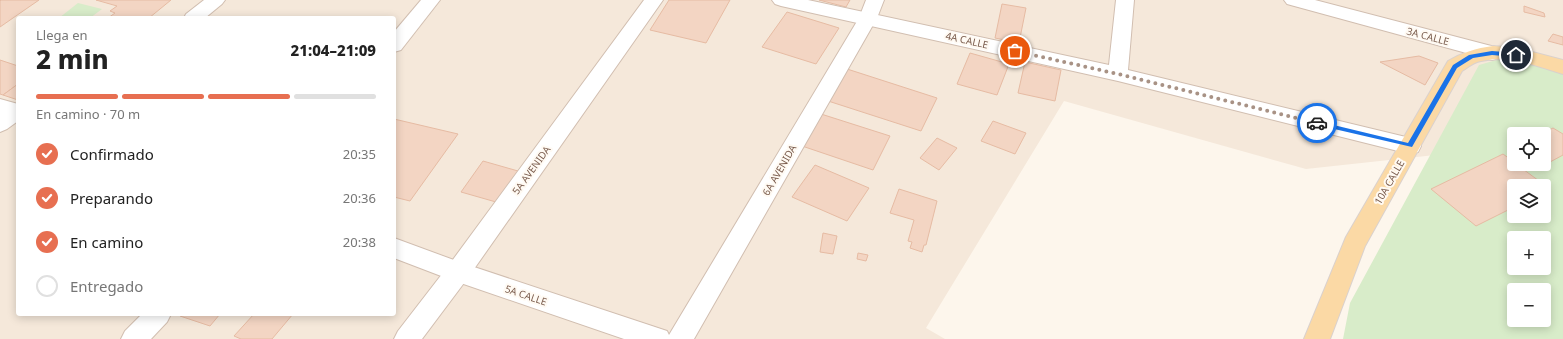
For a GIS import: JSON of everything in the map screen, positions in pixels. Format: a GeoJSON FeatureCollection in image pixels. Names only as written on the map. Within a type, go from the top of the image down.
{"type":"FeatureCollection","features":[{"type":"Feature","properties":{"kind":"main road","name":"3A CALLE"},"geometry":{"type":"LineString","coordinates":[[1492,53],[1516,55],[1542,60],[1563,67]]}},
{"type":"Feature","properties":{"kind":"main road","name":"10A CALLE"},"geometry":{"type":"LineString","coordinates":[[1317,339],[1354,244],[1455,66],[1471,56],[1492,53]]}},
{"type":"Feature","properties":{"kind":"street"},"geometry":{"type":"LineString","coordinates":[[196,16],[216,0]]}},
{"type":"Feature","properties":{"kind":"street"},"geometry":{"type":"LineString","coordinates":[[396,43],[431,0]]}},
{"type":"Feature","properties":{"kind":"street","name":"5A AVENIDA"},"geometry":{"type":"LineString","coordinates":[[407,339],[458,272],[654,0]]}},
{"type":"Feature","properties":{"kind":"street","name":"4A CALLE"},"geometry":{"type":"LineString","coordinates":[[781,0],[871,9],[1118,74],[1410,146]]}},
{"type":"Feature","properties":{"kind":"street"},"geometry":{"type":"LineString","coordinates":[[1118,74],[1125,0]]}},
{"type":"Feature","properties":{"kind":"street","name":"3A CALLE"},"geometry":{"type":"LineString","coordinates":[[1293,0],[1492,53]]}},
{"type":"Feature","properties":{"kind":"street","name":"6A AVENIDA"},"geometry":{"type":"LineString","coordinates":[[680,339],[871,9]]}},
{"type":"Feature","properties":{"kind":"street","name":"5A CALLE"},"geometry":{"type":"LineString","coordinates":[[396,249],[458,272],[658,339]]}},
{"type":"Feature","properties":{"kind":"street"},"geometry":{"type":"LineString","coordinates":[[134,339],[156,316]]}},
{"type":"Feature","properties":{"kind":"shaded area"},"geometry":{"type":"Polygon","coordinates":[[[0,0],[1563,0],[1563,137],[1551,135],[1551,127],[1507,127],[1507,147],[1306,169],[1064,101],[926,328],[945,339],[0,339],[0,0]]]}},
{"type":"Feature","properties":{"kind":"green space"},"geometry":{"type":"Polygon","coordinates":[[[78,3],[102,9],[93,16],[62,16],[78,3]]]}},
{"type":"Feature","properties":{"kind":"green space"},"geometry":{"type":"Polygon","coordinates":[[[1500,59],[1521,61],[1563,73],[1563,339],[1343,339],[1350,303],[1479,65],[1500,59]]]}},
{"type":"Feature","properties":{"kind":"building"},"geometry":{"type":"Polygon","coordinates":[[[1,0],[39,0],[0,27],[1,0]]]}},
{"type":"Feature","properties":{"kind":"building"},"geometry":{"type":"Polygon","coordinates":[[[96,0],[171,0],[151,16],[111,16],[115,13],[110,11],[117,6],[96,0]]]}},
{"type":"Feature","properties":{"kind":"building"},"geometry":{"type":"Polygon","coordinates":[[[669,0],[730,0],[706,43],[650,30],[669,0]]]}},
{"type":"Feature","properties":{"kind":"building"},"geometry":{"type":"Polygon","coordinates":[[[819,0],[850,0],[846,7],[819,0]]]}},
{"type":"Feature","properties":{"kind":"building"},"geometry":{"type":"Polygon","coordinates":[[[1002,4],[1026,8],[1019,43],[995,38],[1002,4]]]}},
{"type":"Feature","properties":{"kind":"building"},"geometry":{"type":"Polygon","coordinates":[[[1524,6],[1544,13],[1545,17],[1524,12],[1524,6]]]}},
{"type":"Feature","properties":{"kind":"building"},"geometry":{"type":"Polygon","coordinates":[[[787,12],[839,28],[816,64],[762,47],[787,12]]]}},
{"type":"Feature","properties":{"kind":"building"},"geometry":{"type":"Polygon","coordinates":[[[1553,34],[1563,37],[1563,45],[1548,41],[1553,34]]]}},
{"type":"Feature","properties":{"kind":"building"},"geometry":{"type":"Polygon","coordinates":[[[970,53],[1009,64],[997,95],[957,84],[970,53]]]}},
{"type":"Feature","properties":{"kind":"building"},"geometry":{"type":"Polygon","coordinates":[[[1419,56],[1438,63],[1425,85],[1380,62],[1419,56]]]}},
{"type":"Feature","properties":{"kind":"building"},"geometry":{"type":"Polygon","coordinates":[[[0,60],[16,65],[16,85],[3,95],[0,94],[0,60]]]}},
{"type":"Feature","properties":{"kind":"building"},"geometry":{"type":"Polygon","coordinates":[[[1025,62],[1061,70],[1055,101],[1018,93],[1025,62]]]}},
{"type":"Feature","properties":{"kind":"building"},"geometry":{"type":"Polygon","coordinates":[[[844,68],[937,98],[921,131],[825,100],[844,68]]]}},
{"type":"Feature","properties":{"kind":"building"},"geometry":{"type":"Polygon","coordinates":[[[16,85],[16,99],[3,95],[16,85]]]}},
{"type":"Feature","properties":{"kind":"building"},"geometry":{"type":"Polygon","coordinates":[[[821,114],[890,136],[873,170],[802,146],[821,114]]]}},
{"type":"Feature","properties":{"kind":"building"},"geometry":{"type":"Polygon","coordinates":[[[396,119],[458,134],[410,201],[396,198],[396,119]]]}},
{"type":"Feature","properties":{"kind":"building"},"geometry":{"type":"Polygon","coordinates":[[[993,121],[1026,133],[1015,154],[981,141],[993,121]]]}},
{"type":"Feature","properties":{"kind":"building"},"geometry":{"type":"Polygon","coordinates":[[[1553,128],[1563,134],[1563,155],[1551,161],[1551,129],[1553,128]]]}},
{"type":"Feature","properties":{"kind":"building"},"geometry":{"type":"Polygon","coordinates":[[[937,138],[957,148],[939,170],[920,158],[937,138]]]}},
{"type":"Feature","properties":{"kind":"building"},"geometry":{"type":"Polygon","coordinates":[[[1503,154],[1507,157],[1507,171],[1526,171],[1536,179],[1507,179],[1507,210],[1476,226],[1431,189],[1503,154]]]}},
{"type":"Feature","properties":{"kind":"building"},"geometry":{"type":"Polygon","coordinates":[[[483,161],[518,171],[496,202],[461,192],[483,161]]]}},
{"type":"Feature","properties":{"kind":"building"},"geometry":{"type":"Polygon","coordinates":[[[815,165],[869,188],[847,221],[792,197],[815,165]]]}},
{"type":"Feature","properties":{"kind":"building"},"geometry":{"type":"Polygon","coordinates":[[[899,189],[937,201],[926,245],[924,245],[922,252],[910,248],[912,242],[908,241],[914,220],[890,213],[899,189]]]}},
{"type":"Feature","properties":{"kind":"building"},"geometry":{"type":"Polygon","coordinates":[[[823,233],[837,236],[833,254],[820,252],[823,233]]]}},
{"type":"Feature","properties":{"kind":"building"},"geometry":{"type":"Polygon","coordinates":[[[858,253],[868,255],[866,261],[857,259],[858,253]]]}},
{"type":"Feature","properties":{"kind":"building"},"geometry":{"type":"Polygon","coordinates":[[[180,316],[218,316],[210,326],[180,316]]]}},
{"type":"Feature","properties":{"kind":"building"},"geometry":{"type":"Polygon","coordinates":[[[252,316],[291,316],[272,339],[241,339],[234,336],[252,316]]]}},
{"type":"Feature","properties":{"kind":"way so far"},"geometry":{"type":"LineString","coordinates":[[1015,51],[1118,74],[1317,123]]}},
{"type":"Feature","properties":{"kind":"route"},"geometry":{"type":"LineString","coordinates":[[1317,123],[1410,146],[1455,66],[1471,56],[1492,53],[1516,55]]}}]}
